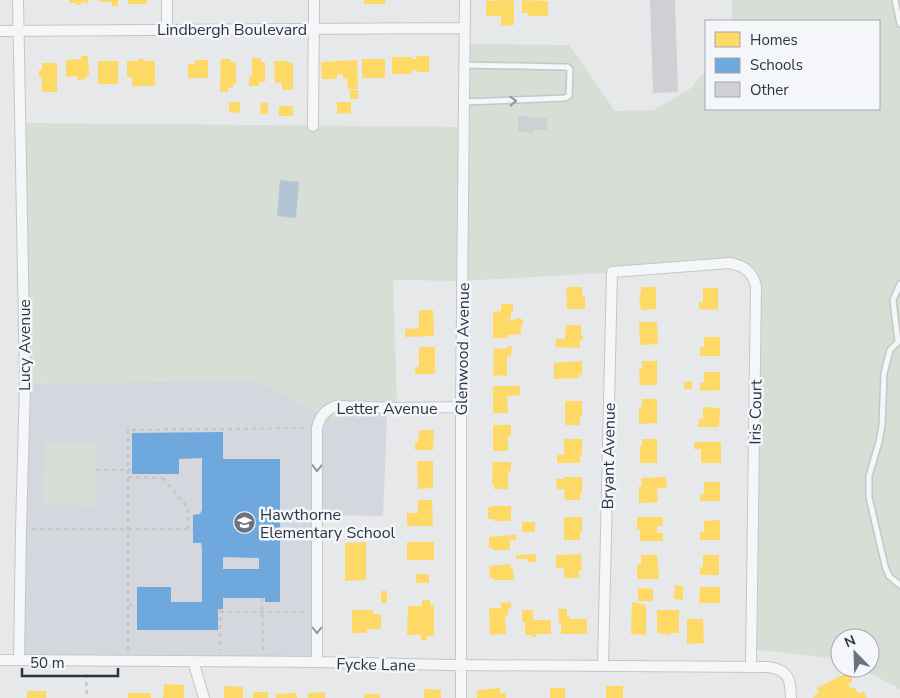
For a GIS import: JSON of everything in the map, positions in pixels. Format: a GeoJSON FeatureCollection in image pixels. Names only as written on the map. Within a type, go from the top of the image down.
{"type":"FeatureCollection","features":[{"type":"Feature","properties":{"kind":"street","name":"Lucy Avenue"},"geometry":{"type":"LineString","coordinates":[[18,0],[22,123],[25,384],[19,660]]}},
{"type":"Feature","properties":{"kind":"street"},"geometry":{"type":"LineString","coordinates":[[167,0],[167,30]]}},
{"type":"Feature","properties":{"kind":"street"},"geometry":{"type":"LineString","coordinates":[[313,126],[314,0]]}},
{"type":"Feature","properties":{"kind":"street","name":"Glenwood Avenue"},"geometry":{"type":"LineString","coordinates":[[461,698],[461,407],[465,0]]}},
{"type":"Feature","properties":{"kind":"street","name":"Lindbergh Boulevard"},"geometry":{"type":"LineString","coordinates":[[0,31],[465,28]]}},
{"type":"Feature","properties":{"kind":"street","name":"Iris Court"},"geometry":{"type":"LineString","coordinates":[[639,270],[730,263],[739,265],[747,270],[753,277],[756,286],[751,666]]}},
{"type":"Feature","properties":{"kind":"street","name":"Bryant Avenue"},"geometry":{"type":"LineString","coordinates":[[603,666],[612,272],[639,270]]}},
{"type":"Feature","properties":{"kind":"street","name":"Letter Avenue"},"geometry":{"type":"LineString","coordinates":[[318,424],[326,409],[336,406],[397,408],[461,407]]}},
{"type":"Feature","properties":{"kind":"street"},"geometry":{"type":"LineString","coordinates":[[317,662],[318,424]]}},
{"type":"Feature","properties":{"kind":"street","name":"Fycke Lane"},"geometry":{"type":"LineString","coordinates":[[0,660],[751,666],[780,669],[787,675],[791,698]]}},
{"type":"Feature","properties":{"kind":"street"},"geometry":{"type":"LineString","coordinates":[[193,661],[204,698]]}},
{"type":"Feature","properties":{"kind":"lane"},"geometry":{"type":"LineString","coordinates":[[895,0],[900,24]]}},
{"type":"Feature","properties":{"kind":"lane"},"geometry":{"type":"LineString","coordinates":[[464,102],[565,98],[569,96],[570,70],[568,67],[465,65]]}},
{"type":"Feature","properties":{"kind":"lane"},"geometry":{"type":"LineString","coordinates":[[900,284],[893,300],[898,342],[890,350],[884,373],[882,425],[869,476],[869,497],[886,566],[889,576],[900,585]]}},
{"type":"Feature","properties":{"kind":"path"},"geometry":{"type":"LineString","coordinates":[[128,650],[128,477],[130,470],[128,430],[318,424]]}},
{"type":"Feature","properties":{"kind":"path"},"geometry":{"type":"LineString","coordinates":[[96,470],[130,470]]}},
{"type":"Feature","properties":{"kind":"path"},"geometry":{"type":"LineString","coordinates":[[163,474],[163,478],[188,508],[188,529]]}},
{"type":"Feature","properties":{"kind":"path"},"geometry":{"type":"LineString","coordinates":[[128,477],[163,478]]}},
{"type":"Feature","properties":{"kind":"path"},"geometry":{"type":"LineString","coordinates":[[21,529],[193,530]]}},
{"type":"Feature","properties":{"kind":"path"},"geometry":{"type":"LineString","coordinates":[[262,598],[262,651]]}},
{"type":"Feature","properties":{"kind":"path"},"geometry":{"type":"LineString","coordinates":[[129,606],[137,605]]}},
{"type":"Feature","properties":{"kind":"path"},"geometry":{"type":"LineString","coordinates":[[220,651],[220,611],[305,612]]}},
{"type":"Feature","properties":{"kind":"path"},"geometry":{"type":"LineString","coordinates":[[86,674],[87,698]]}},
{"type":"Feature","properties":{"kind":"shaded area"},"geometry":{"type":"Polygon","coordinates":[[[732,0],[900,0],[900,689],[879,678],[880,628],[830,628],[830,658],[751,649],[756,286],[739,265],[463,281],[393,280],[397,402],[387,415],[352,415],[339,418],[333,422],[255,380],[25,384],[22,123],[464,127],[465,44],[569,45],[615,111],[654,110],[690,89],[705,71],[705,110],[880,110],[880,20],[732,20],[732,0]]]}},
{"type":"Feature","properties":{"kind":"shaded area"},"geometry":{"type":"Polygon","coordinates":[[[255,380],[333,421],[348,414],[387,415],[383,516],[316,515],[317,662],[19,660],[25,384],[255,380]]]}},
{"type":"Feature","properties":{"kind":"shaded area"},"geometry":{"type":"Polygon","coordinates":[[[45,443],[97,444],[96,506],[43,504],[45,443]]]}},
{"type":"Feature","properties":{"kind":"water"},"geometry":{"type":"Polygon","coordinates":[[[280,180],[299,182],[296,218],[277,216],[280,180]]]}},
{"type":"Feature","properties":{"kind":"building: Homes"},"geometry":{"type":"Polygon","coordinates":[[[69,0],[88,0],[88,3],[81,2],[81,5],[77,5],[77,3],[69,3],[69,0]]]}},
{"type":"Feature","properties":{"kind":"building: Homes"},"geometry":{"type":"Polygon","coordinates":[[[99,0],[118,0],[118,6],[112,6],[112,2],[99,2],[99,0]]]}},
{"type":"Feature","properties":{"kind":"building: Homes"},"geometry":{"type":"Polygon","coordinates":[[[128,0],[147,0],[147,4],[128,4],[128,0]]]}},
{"type":"Feature","properties":{"kind":"building: Homes"},"geometry":{"type":"Polygon","coordinates":[[[364,0],[385,0],[385,4],[364,4],[364,0]]]}},
{"type":"Feature","properties":{"kind":"building: Homes"},"geometry":{"type":"Polygon","coordinates":[[[522,0],[548,1],[548,16],[528,16],[528,13],[522,13],[522,0]]]}},
{"type":"Feature","properties":{"kind":"building: Homes"},"geometry":{"type":"Polygon","coordinates":[[[486,1],[514,1],[514,25],[501,26],[501,16],[486,16],[486,1]]]}},
{"type":"Feature","properties":{"kind":"building: Homes"},"geometry":{"type":"Polygon","coordinates":[[[81,56],[88,56],[89,76],[86,76],[86,79],[77,80],[77,76],[66,77],[66,60],[81,59],[81,56]]]}},
{"type":"Feature","properties":{"kind":"building: Homes"},"geometry":{"type":"Polygon","coordinates":[[[416,56],[429,56],[429,72],[412,70],[412,74],[392,74],[392,57],[412,57],[412,59],[416,59],[416,56]]]}},
{"type":"Feature","properties":{"kind":"building: Homes"},"geometry":{"type":"Polygon","coordinates":[[[252,58],[261,58],[261,62],[265,62],[265,82],[259,82],[259,86],[249,86],[249,76],[252,77],[252,58]]]}},
{"type":"Feature","properties":{"kind":"building: Homes"},"geometry":{"type":"Polygon","coordinates":[[[138,59],[155,61],[155,86],[132,86],[132,77],[127,77],[127,61],[138,61],[138,59]]]}},
{"type":"Feature","properties":{"kind":"building: Homes"},"geometry":{"type":"Polygon","coordinates":[[[221,59],[230,59],[230,62],[236,62],[236,84],[233,84],[233,88],[228,88],[228,92],[220,92],[221,59]]]}},
{"type":"Feature","properties":{"kind":"building: Homes"},"geometry":{"type":"Polygon","coordinates":[[[362,59],[385,59],[385,78],[362,78],[362,59]]]}},
{"type":"Feature","properties":{"kind":"building: Homes"},"geometry":{"type":"Polygon","coordinates":[[[195,60],[208,60],[208,78],[188,78],[188,64],[195,64],[195,60]]]}},
{"type":"Feature","properties":{"kind":"building: Homes"},"geometry":{"type":"Polygon","coordinates":[[[357,60],[358,89],[348,89],[347,78],[343,79],[343,74],[337,75],[337,79],[322,79],[321,62],[357,60]]]}},
{"type":"Feature","properties":{"kind":"building: Homes"},"geometry":{"type":"Polygon","coordinates":[[[98,61],[118,61],[118,84],[98,84],[98,61]]]}},
{"type":"Feature","properties":{"kind":"building: Homes"},"geometry":{"type":"Polygon","coordinates":[[[274,61],[293,63],[293,90],[282,90],[282,83],[275,83],[274,61]]]}},
{"type":"Feature","properties":{"kind":"building: Homes"},"geometry":{"type":"Polygon","coordinates":[[[42,63],[57,63],[57,92],[42,92],[42,77],[39,77],[39,70],[42,70],[42,63]]]}},
{"type":"Feature","properties":{"kind":"building: Homes"},"geometry":{"type":"Polygon","coordinates":[[[350,90],[358,90],[358,99],[350,99],[350,90]]]}},
{"type":"Feature","properties":{"kind":"building: Homes"},"geometry":{"type":"Polygon","coordinates":[[[229,102],[240,102],[240,113],[229,112],[229,102]]]}},
{"type":"Feature","properties":{"kind":"building: Homes"},"geometry":{"type":"Polygon","coordinates":[[[337,102],[351,102],[351,113],[337,114],[337,102]]]}},
{"type":"Feature","properties":{"kind":"building: Homes"},"geometry":{"type":"Polygon","coordinates":[[[261,103],[268,103],[268,114],[260,114],[261,103]]]}},
{"type":"Feature","properties":{"kind":"building: Homes"},"geometry":{"type":"Polygon","coordinates":[[[279,106],[293,106],[293,116],[279,116],[279,106]]]}},
{"type":"Feature","properties":{"kind":"building: Homes"},"geometry":{"type":"Polygon","coordinates":[[[566,287],[582,287],[582,296],[585,296],[585,309],[567,309],[566,287]]]}},
{"type":"Feature","properties":{"kind":"building: Homes"},"geometry":{"type":"Polygon","coordinates":[[[641,287],[656,287],[656,309],[641,310],[639,294],[641,294],[641,287]]]}},
{"type":"Feature","properties":{"kind":"building: Homes"},"geometry":{"type":"Polygon","coordinates":[[[703,288],[718,288],[718,310],[699,309],[699,302],[703,302],[703,288]]]}},
{"type":"Feature","properties":{"kind":"building: Homes"},"geometry":{"type":"Polygon","coordinates":[[[501,304],[513,304],[511,319],[508,319],[508,321],[520,318],[523,321],[521,334],[508,335],[508,338],[493,338],[493,312],[501,311],[501,304]]]}},
{"type":"Feature","properties":{"kind":"building: Homes"},"geometry":{"type":"Polygon","coordinates":[[[419,310],[433,310],[434,336],[405,337],[405,329],[419,328],[419,310]]]}},
{"type":"Feature","properties":{"kind":"building: Homes"},"geometry":{"type":"Polygon","coordinates":[[[639,322],[657,322],[658,344],[640,345],[639,322]]]}},
{"type":"Feature","properties":{"kind":"building: Homes"},"geometry":{"type":"Polygon","coordinates":[[[566,325],[581,325],[583,340],[580,340],[580,348],[555,347],[556,339],[565,339],[566,325]]]}},
{"type":"Feature","properties":{"kind":"building: Homes"},"geometry":{"type":"Polygon","coordinates":[[[704,337],[720,337],[720,356],[700,356],[700,347],[704,347],[704,337]]]}},
{"type":"Feature","properties":{"kind":"building: Homes"},"geometry":{"type":"Polygon","coordinates":[[[507,346],[512,346],[511,357],[507,356],[507,376],[493,375],[494,348],[507,349],[507,346]]]}},
{"type":"Feature","properties":{"kind":"building: Homes"},"geometry":{"type":"Polygon","coordinates":[[[419,347],[435,347],[435,374],[415,374],[415,367],[419,367],[419,347]]]}},
{"type":"Feature","properties":{"kind":"building: Homes"},"geometry":{"type":"Polygon","coordinates":[[[582,361],[582,375],[579,375],[579,378],[554,379],[554,363],[582,361]]]}},
{"type":"Feature","properties":{"kind":"building: Homes"},"geometry":{"type":"Polygon","coordinates":[[[642,361],[657,361],[657,385],[640,385],[639,368],[642,368],[642,361]]]}},
{"type":"Feature","properties":{"kind":"building: Homes"},"geometry":{"type":"Polygon","coordinates":[[[704,372],[720,372],[720,390],[700,391],[700,383],[704,383],[704,372]]]}},
{"type":"Feature","properties":{"kind":"building: Homes"},"geometry":{"type":"Polygon","coordinates":[[[692,381],[692,389],[684,389],[684,382],[692,381]]]}},
{"type":"Feature","properties":{"kind":"building: Homes"},"geometry":{"type":"Polygon","coordinates":[[[493,386],[520,386],[520,395],[507,396],[508,413],[493,413],[493,386]]]}},
{"type":"Feature","properties":{"kind":"building: Homes"},"geometry":{"type":"Polygon","coordinates":[[[642,399],[657,399],[657,423],[639,424],[639,407],[642,407],[642,399]]]}},
{"type":"Feature","properties":{"kind":"building: Homes"},"geometry":{"type":"Polygon","coordinates":[[[565,401],[582,401],[580,425],[565,425],[565,401]]]}},
{"type":"Feature","properties":{"kind":"building: Homes"},"geometry":{"type":"Polygon","coordinates":[[[703,407],[720,408],[719,427],[698,427],[699,419],[703,419],[703,407]]]}},
{"type":"Feature","properties":{"kind":"building: Homes"},"geometry":{"type":"Polygon","coordinates":[[[493,425],[511,425],[511,436],[508,436],[508,451],[493,451],[493,425]]]}},
{"type":"Feature","properties":{"kind":"building: Homes"},"geometry":{"type":"Polygon","coordinates":[[[419,430],[434,430],[433,450],[415,450],[415,442],[418,442],[419,430]]]}},
{"type":"Feature","properties":{"kind":"building: Homes"},"geometry":{"type":"Polygon","coordinates":[[[564,439],[582,439],[580,463],[557,463],[557,455],[564,455],[564,439]]]}},
{"type":"Feature","properties":{"kind":"building: Homes"},"geometry":{"type":"Polygon","coordinates":[[[642,439],[657,439],[657,463],[640,463],[642,439]]]}},
{"type":"Feature","properties":{"kind":"building: Homes"},"geometry":{"type":"Polygon","coordinates":[[[694,442],[721,442],[721,463],[701,463],[701,449],[694,449],[694,442]]]}},
{"type":"Feature","properties":{"kind":"building: Homes"},"geometry":{"type":"Polygon","coordinates":[[[417,461],[433,461],[433,488],[418,489],[417,461]]]}},
{"type":"Feature","properties":{"kind":"building: Homes"},"geometry":{"type":"Polygon","coordinates":[[[493,462],[511,462],[511,471],[508,471],[508,489],[494,489],[494,484],[492,484],[493,462]]]}},
{"type":"Feature","properties":{"kind":"building: Homes"},"geometry":{"type":"Polygon","coordinates":[[[564,477],[582,477],[580,500],[565,500],[564,489],[557,489],[556,479],[564,479],[564,477]]]}},
{"type":"Feature","properties":{"kind":"building: Homes"},"geometry":{"type":"Polygon","coordinates":[[[666,477],[667,488],[657,488],[658,502],[639,503],[639,486],[642,486],[641,478],[666,477]]]}},
{"type":"Feature","properties":{"kind":"building: Homes"},"geometry":{"type":"Polygon","coordinates":[[[704,482],[720,482],[720,501],[700,501],[700,494],[704,494],[704,482]]]}},
{"type":"Feature","properties":{"kind":"building: Homes"},"geometry":{"type":"Polygon","coordinates":[[[418,500],[432,500],[433,526],[407,526],[407,513],[418,513],[418,500]]]}},
{"type":"Feature","properties":{"kind":"building: Homes"},"geometry":{"type":"Polygon","coordinates":[[[511,506],[511,521],[488,519],[488,507],[511,506]]]}},
{"type":"Feature","properties":{"kind":"building: Homes"},"geometry":{"type":"Polygon","coordinates":[[[564,517],[582,517],[580,540],[564,540],[564,517]]]}},
{"type":"Feature","properties":{"kind":"building: Homes"},"geometry":{"type":"Polygon","coordinates":[[[637,517],[663,517],[663,526],[657,526],[657,533],[663,533],[663,541],[640,541],[640,529],[637,530],[637,517]]]}},
{"type":"Feature","properties":{"kind":"building: Homes"},"geometry":{"type":"Polygon","coordinates":[[[720,520],[720,540],[700,540],[700,532],[704,532],[704,521],[720,520]]]}},
{"type":"Feature","properties":{"kind":"building: Homes"},"geometry":{"type":"Polygon","coordinates":[[[522,522],[535,522],[535,532],[522,532],[522,522]]]}},
{"type":"Feature","properties":{"kind":"building: Homes"},"geometry":{"type":"Polygon","coordinates":[[[516,535],[516,540],[510,540],[510,550],[493,550],[493,548],[489,548],[489,537],[516,535]]]}},
{"type":"Feature","properties":{"kind":"building: Homes"},"geometry":{"type":"Polygon","coordinates":[[[366,542],[366,580],[345,581],[345,543],[366,542]]]}},
{"type":"Feature","properties":{"kind":"building: Homes"},"geometry":{"type":"Polygon","coordinates":[[[407,542],[434,542],[434,560],[407,560],[407,542]]]}},
{"type":"Feature","properties":{"kind":"building: Homes"},"geometry":{"type":"Polygon","coordinates":[[[536,554],[536,562],[528,562],[528,559],[516,559],[516,555],[536,554]]]}},
{"type":"Feature","properties":{"kind":"building: Homes"},"geometry":{"type":"Polygon","coordinates":[[[581,554],[582,571],[579,570],[579,578],[564,578],[564,568],[556,568],[556,555],[581,554]]]}},
{"type":"Feature","properties":{"kind":"building: Homes"},"geometry":{"type":"Polygon","coordinates":[[[641,555],[657,555],[659,579],[637,579],[637,564],[641,564],[641,555]]]}},
{"type":"Feature","properties":{"kind":"building: Homes"},"geometry":{"type":"Polygon","coordinates":[[[703,555],[719,555],[719,575],[700,575],[700,567],[703,567],[703,555]]]}},
{"type":"Feature","properties":{"kind":"building: Homes"},"geometry":{"type":"Polygon","coordinates":[[[510,564],[511,569],[513,569],[514,580],[494,580],[494,578],[490,578],[489,566],[510,564]]]}},
{"type":"Feature","properties":{"kind":"building: Homes"},"geometry":{"type":"Polygon","coordinates":[[[416,574],[429,574],[429,583],[416,583],[416,574]]]}},
{"type":"Feature","properties":{"kind":"building: Homes"},"geometry":{"type":"Polygon","coordinates":[[[675,585],[683,586],[683,600],[674,599],[675,585]]]}},
{"type":"Feature","properties":{"kind":"building: Homes"},"geometry":{"type":"Polygon","coordinates":[[[700,587],[720,587],[720,603],[699,603],[700,587]]]}},
{"type":"Feature","properties":{"kind":"building: Homes"},"geometry":{"type":"Polygon","coordinates":[[[638,588],[653,589],[653,601],[638,601],[638,588]]]}},
{"type":"Feature","properties":{"kind":"building: Homes"},"geometry":{"type":"Polygon","coordinates":[[[381,591],[387,591],[387,603],[381,603],[381,591]]]}},
{"type":"Feature","properties":{"kind":"building: Homes"},"geometry":{"type":"Polygon","coordinates":[[[422,600],[430,600],[430,605],[434,605],[434,636],[427,636],[427,640],[421,640],[421,635],[407,635],[408,606],[422,606],[422,600]]]}},
{"type":"Feature","properties":{"kind":"building: Homes"},"geometry":{"type":"Polygon","coordinates":[[[511,602],[508,616],[505,616],[506,634],[490,635],[489,608],[501,608],[501,603],[511,602]]]}},
{"type":"Feature","properties":{"kind":"building: Homes"},"geometry":{"type":"Polygon","coordinates":[[[632,602],[646,605],[646,635],[631,634],[632,602]]]}},
{"type":"Feature","properties":{"kind":"building: Homes"},"geometry":{"type":"Polygon","coordinates":[[[558,609],[567,609],[569,619],[587,619],[587,634],[561,634],[558,609]]]}},
{"type":"Feature","properties":{"kind":"building: Homes"},"geometry":{"type":"Polygon","coordinates":[[[352,610],[373,610],[373,614],[381,614],[381,629],[367,629],[367,633],[352,633],[352,610]]]}},
{"type":"Feature","properties":{"kind":"building: Homes"},"geometry":{"type":"Polygon","coordinates":[[[522,610],[533,610],[533,620],[551,620],[551,634],[536,634],[536,637],[525,635],[525,622],[522,622],[522,610]]]}},
{"type":"Feature","properties":{"kind":"building: Homes"},"geometry":{"type":"Polygon","coordinates":[[[657,610],[679,610],[679,633],[670,633],[670,635],[657,633],[657,610]]]}},
{"type":"Feature","properties":{"kind":"building: Homes"},"geometry":{"type":"Polygon","coordinates":[[[687,619],[703,619],[704,643],[687,644],[687,619]]]}},
{"type":"Feature","properties":{"kind":"building: Homes"},"geometry":{"type":"Polygon","coordinates":[[[836,678],[851,678],[853,681],[848,684],[851,688],[854,687],[858,694],[863,691],[867,698],[814,698],[813,696],[819,693],[817,688],[836,678]]]}},
{"type":"Feature","properties":{"kind":"building: Homes"},"geometry":{"type":"Polygon","coordinates":[[[164,684],[184,685],[184,698],[163,698],[164,684]]]}},
{"type":"Feature","properties":{"kind":"building: Homes"},"geometry":{"type":"Polygon","coordinates":[[[224,686],[243,687],[243,698],[224,698],[224,686]]]}},
{"type":"Feature","properties":{"kind":"building: Homes"},"geometry":{"type":"Polygon","coordinates":[[[606,686],[623,686],[623,698],[606,698],[606,686]]]}},
{"type":"Feature","properties":{"kind":"building: Homes"},"geometry":{"type":"Polygon","coordinates":[[[500,688],[500,693],[506,693],[506,698],[477,698],[477,690],[500,688]]]}},
{"type":"Feature","properties":{"kind":"building: Homes"},"geometry":{"type":"Polygon","coordinates":[[[550,688],[565,688],[565,698],[550,698],[550,688]]]}},
{"type":"Feature","properties":{"kind":"building: Homes"},"geometry":{"type":"Polygon","coordinates":[[[424,689],[441,690],[441,698],[424,698],[424,689]]]}},
{"type":"Feature","properties":{"kind":"building: Homes"},"geometry":{"type":"Polygon","coordinates":[[[27,691],[46,691],[46,698],[27,698],[27,691]]]}},
{"type":"Feature","properties":{"kind":"building: Homes"},"geometry":{"type":"Polygon","coordinates":[[[253,692],[268,692],[268,698],[253,698],[253,692]]]}},
{"type":"Feature","properties":{"kind":"building: Homes"},"geometry":{"type":"Polygon","coordinates":[[[325,692],[325,698],[308,698],[308,693],[325,692]]]}},
{"type":"Feature","properties":{"kind":"building: Homes"},"geometry":{"type":"Polygon","coordinates":[[[128,693],[151,693],[151,698],[128,698],[128,693]]]}},
{"type":"Feature","properties":{"kind":"building: Homes"},"geometry":{"type":"Polygon","coordinates":[[[296,693],[297,698],[276,698],[276,694],[296,693]]]}},
{"type":"Feature","properties":{"kind":"building: Homes"},"geometry":{"type":"Polygon","coordinates":[[[364,694],[380,694],[380,698],[364,698],[364,694]]]}},
{"type":"Feature","properties":{"kind":"building: Schools"},"geometry":{"type":"Polygon","coordinates":[[[223,432],[223,459],[280,459],[280,602],[265,602],[265,598],[223,598],[223,609],[218,609],[218,630],[137,630],[137,587],[171,587],[171,602],[202,602],[202,548],[201,543],[193,543],[193,515],[200,514],[202,510],[202,458],[179,459],[179,474],[132,474],[132,433],[223,432]],[[223,557],[223,569],[259,569],[259,558],[223,557]]]}},
{"type":"Feature","properties":{"kind":"building: Other"},"geometry":{"type":"Polygon","coordinates":[[[650,0],[675,0],[678,92],[653,93],[650,0]]]}},
{"type":"Feature","properties":{"kind":"building: Other"},"geometry":{"type":"Polygon","coordinates":[[[518,116],[547,118],[547,130],[533,130],[533,133],[518,132],[518,116]]]}},
{"type":"Feature","properties":{"kind":"place","name":"Hawthorne Elementary School"},"geometry":{"type":"Point","coordinates":[244,523]}}]}
